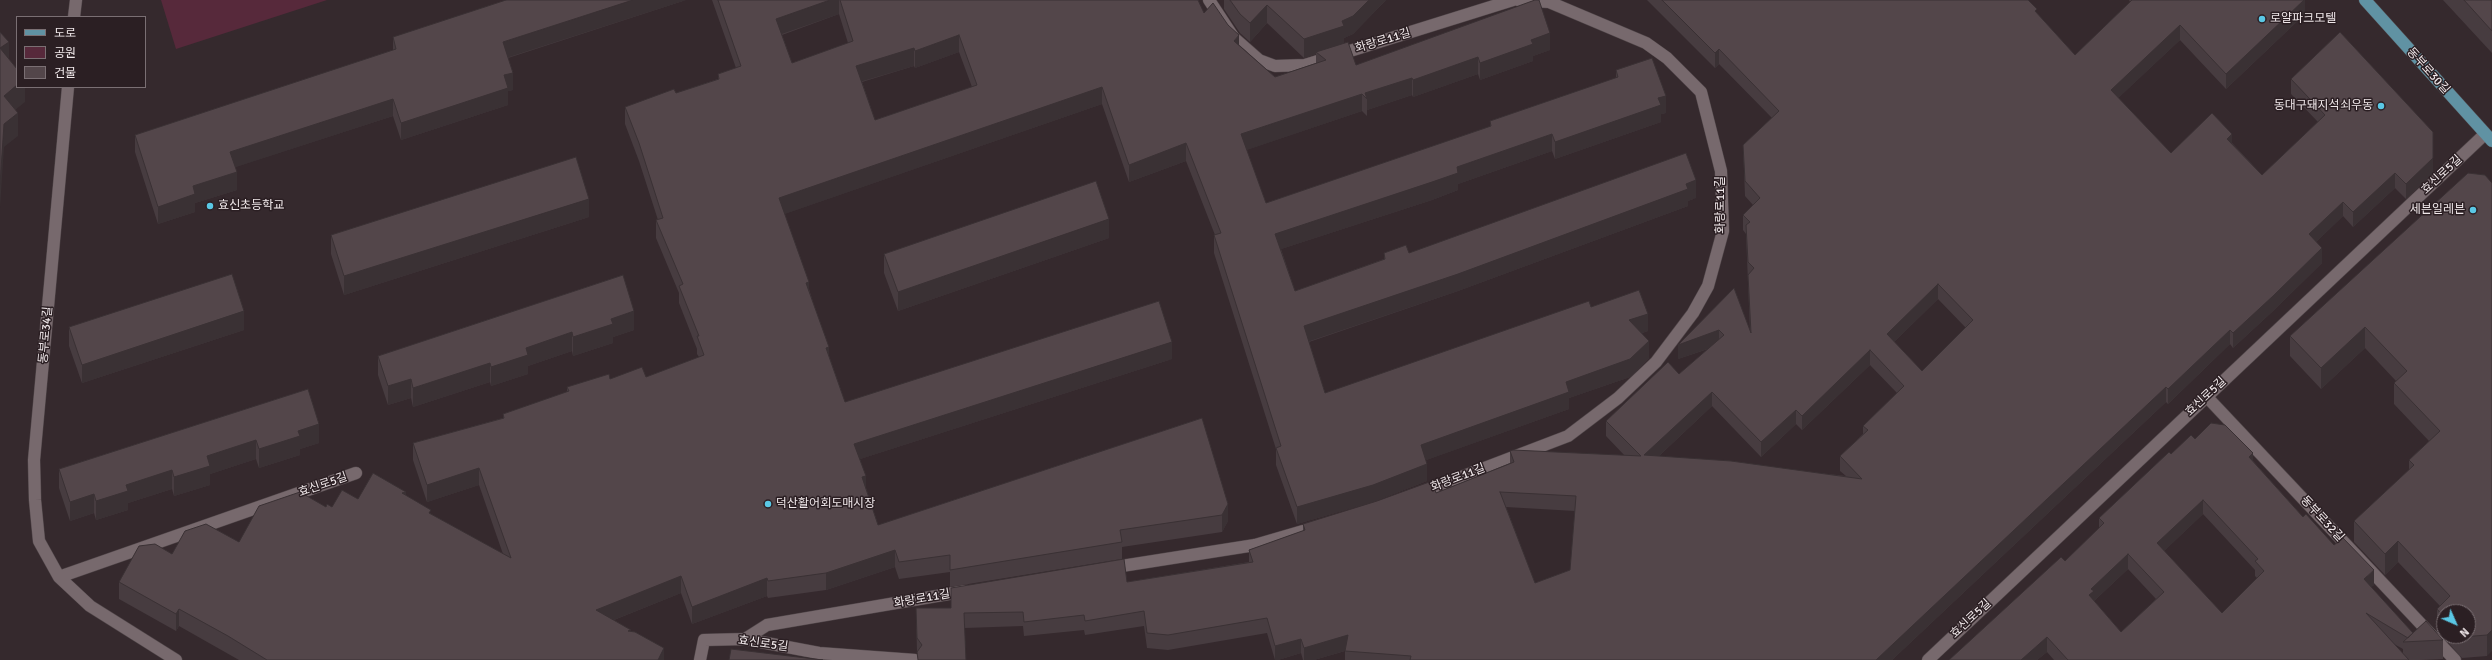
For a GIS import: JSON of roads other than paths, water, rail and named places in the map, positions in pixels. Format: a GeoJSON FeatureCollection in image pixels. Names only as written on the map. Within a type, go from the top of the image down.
{"type":"FeatureCollection","features":[{"type":"Feature","properties":{"kind":"main road","name":"동부로30길"},"geometry":{"type":"LineString","coordinates":[[2364,0],[2489,138]]}},
{"type":"Feature","properties":{"kind":"street"},"geometry":{"type":"LineString","coordinates":[[74,16],[76,0]]}},
{"type":"Feature","properties":{"kind":"street","name":"화랑로11길"},"geometry":{"type":"LineString","coordinates":[[1209,0],[1234,38],[1259,60],[1275,66],[1305,65],[1513,0]]}},
{"type":"Feature","properties":{"kind":"street","name":"화랑로11길"},"geometry":{"type":"LineString","coordinates":[[1404,499],[1568,436],[1618,398],[1656,362],[1693,313],[1708,286],[1718,254],[1723,231],[1721,171],[1701,92],[1667,58],[1646,43],[1549,2],[1518,0]]}},
{"type":"Feature","properties":{"kind":"street","name":"동부로34길"},"geometry":{"type":"LineString","coordinates":[[68,88],[34,460],[35,500],[39,541],[59,577],[90,606],[176,660]]}},
{"type":"Feature","properties":{"kind":"street","name":"효신로5길"},"geometry":{"type":"LineString","coordinates":[[1928,660],[2206,396],[2489,138]]}},
{"type":"Feature","properties":{"kind":"street","name":"동부로32길"},"geometry":{"type":"LineString","coordinates":[[2206,396],[2455,660]]}},
{"type":"Feature","properties":{"kind":"street","name":"효신로5길"},"geometry":{"type":"LineString","coordinates":[[59,577],[356,474]]}},
{"type":"Feature","properties":{"kind":"street"},"geometry":{"type":"LineString","coordinates":[[1099,569],[1254,545],[1315,528]]}},
{"type":"Feature","properties":{"kind":"street","name":"화랑로11길"},"geometry":{"type":"LineString","coordinates":[[745,639],[767,625],[975,590]]}},
{"type":"Feature","properties":{"kind":"street","name":"효신로5길"},"geometry":{"type":"LineString","coordinates":[[700,660],[704,640],[745,639],[819,653],[915,660]]}},
{"type":"Feature","properties":{"kind":"place","name":"로얄파크모텔"},"geometry":{"type":"Point","coordinates":[2262,19]}},
{"type":"Feature","properties":{"kind":"place","name":"동대구돼지석쇠우동"},"geometry":{"type":"Point","coordinates":[2381,106]}},
{"type":"Feature","properties":{"kind":"place","name":"효신초등학교"},"geometry":{"type":"Point","coordinates":[210,206]}},
{"type":"Feature","properties":{"kind":"place","name":"세븐일레븐"},"geometry":{"type":"Point","coordinates":[2473,210]}},
{"type":"Feature","properties":{"kind":"place","name":"덕산활어회도매시장"},"geometry":{"type":"Point","coordinates":[768,504]}}]}
